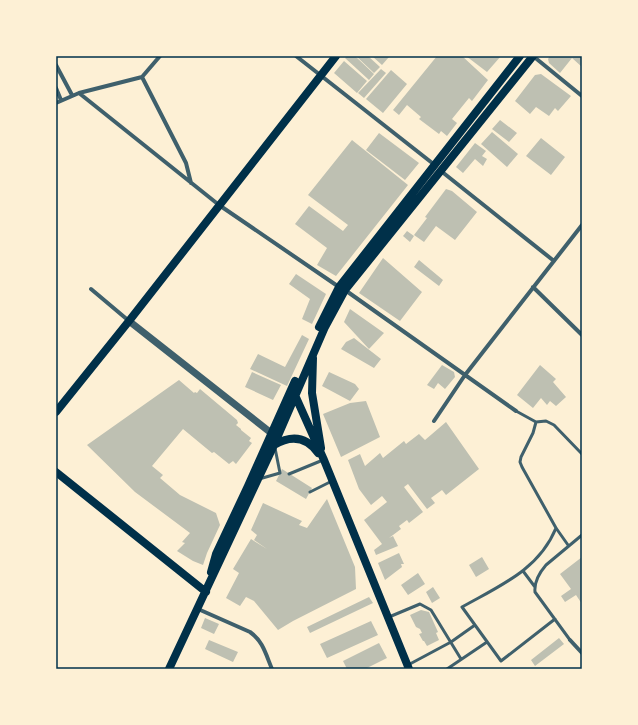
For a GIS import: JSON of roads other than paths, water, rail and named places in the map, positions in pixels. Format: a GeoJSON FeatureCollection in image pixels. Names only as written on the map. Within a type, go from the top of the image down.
{"type":"FeatureCollection","features":[{"type":"Feature","properties":{"kind":"main road"},"geometry":{"type":"LineString","coordinates":[[56,412],[336,56]]}},
{"type":"Feature","properties":{"kind":"main road"},"geometry":{"type":"LineString","coordinates":[[408,667],[324,460],[295,393],[320,325],[342,289],[437,168],[520,56]]}},
{"type":"Feature","properties":{"kind":"main road"},"geometry":{"type":"LineString","coordinates":[[437,168],[533,56]]}},
{"type":"Feature","properties":{"kind":"main road"},"geometry":{"type":"LineString","coordinates":[[210,580],[212,564],[216,554],[274,438],[342,289]]}},
{"type":"Feature","properties":{"kind":"main road"},"geometry":{"type":"LineString","coordinates":[[314,352],[312,393],[324,460]]}},
{"type":"Feature","properties":{"kind":"main road"},"geometry":{"type":"LineString","coordinates":[[274,438],[294,438],[305,441],[314,448],[324,460]]}},
{"type":"Feature","properties":{"kind":"main road"},"geometry":{"type":"LineString","coordinates":[[169,669],[258,480],[274,438]]}},
{"type":"Feature","properties":{"kind":"main road"},"geometry":{"type":"LineString","coordinates":[[56,472],[206,592]]}},
{"type":"Feature","properties":{"kind":"street"},"geometry":{"type":"LineString","coordinates":[[56,103],[72,95],[142,77],[160,56]]}},
{"type":"Feature","properties":{"kind":"street"},"geometry":{"type":"LineString","coordinates":[[296,56],[554,260]]}},
{"type":"Feature","properties":{"kind":"street"},"geometry":{"type":"LineString","coordinates":[[533,56],[582,96]]}},
{"type":"Feature","properties":{"kind":"street"},"geometry":{"type":"LineString","coordinates":[[56,65],[72,95]]}},
{"type":"Feature","properties":{"kind":"street"},"geometry":{"type":"LineString","coordinates":[[142,77],[186,163],[191,183]]}},
{"type":"Feature","properties":{"kind":"street"},"geometry":{"type":"LineString","coordinates":[[56,88],[61,100]]}},
{"type":"Feature","properties":{"kind":"street"},"geometry":{"type":"LineString","coordinates":[[79,93],[219,206],[342,289],[516,411]]}},
{"type":"Feature","properties":{"kind":"street"},"geometry":{"type":"LineString","coordinates":[[434,421],[465,375],[582,225]]}},
{"type":"Feature","properties":{"kind":"street"},"geometry":{"type":"LineString","coordinates":[[533,287],[582,335]]}},
{"type":"Feature","properties":{"kind":"street"},"geometry":{"type":"LineString","coordinates":[[91,289],[274,438]]}},
{"type":"Feature","properties":{"kind":"street"},"geometry":{"type":"LineString","coordinates":[[198,609],[250,632],[257,637],[261,642],[272,669]]}},
{"type":"Feature","properties":{"kind":"street"},"geometry":{"type":"LineString","coordinates":[[570,640],[582,653]]}},
{"type":"Feature","properties":{"kind":"lane"},"geometry":{"type":"LineString","coordinates":[[516,411],[536,422],[546,421],[554,425],[582,454]]}},
{"type":"Feature","properties":{"kind":"lane"},"geometry":{"type":"LineString","coordinates":[[536,422],[533,433],[520,462],[556,528],[568,546]]}},
{"type":"Feature","properties":{"kind":"lane"},"geometry":{"type":"LineString","coordinates":[[258,480],[280,473],[274,438]]}},
{"type":"Feature","properties":{"kind":"lane"},"geometry":{"type":"LineString","coordinates":[[289,474],[324,460]]}},
{"type":"Feature","properties":{"kind":"lane"},"geometry":{"type":"LineString","coordinates":[[310,492],[332,481]]}},
{"type":"Feature","properties":{"kind":"lane"},"geometry":{"type":"LineString","coordinates":[[555,619],[502,661],[462,607],[523,571],[543,552],[556,528]]}},
{"type":"Feature","properties":{"kind":"lane"},"geometry":{"type":"LineString","coordinates":[[570,640],[535,592],[535,587],[542,570],[546,565],[582,535]]}},
{"type":"Feature","properties":{"kind":"lane"},"geometry":{"type":"LineString","coordinates":[[523,571],[535,587]]}},
{"type":"Feature","properties":{"kind":"lane"},"geometry":{"type":"LineString","coordinates":[[388,618],[420,604],[431,610],[461,659]]}},
{"type":"Feature","properties":{"kind":"lane"},"geometry":{"type":"LineString","coordinates":[[408,667],[451,642],[475,625]]}},
{"type":"Feature","properties":{"kind":"lane"},"geometry":{"type":"LineString","coordinates":[[447,669],[487,642]]}}]}
